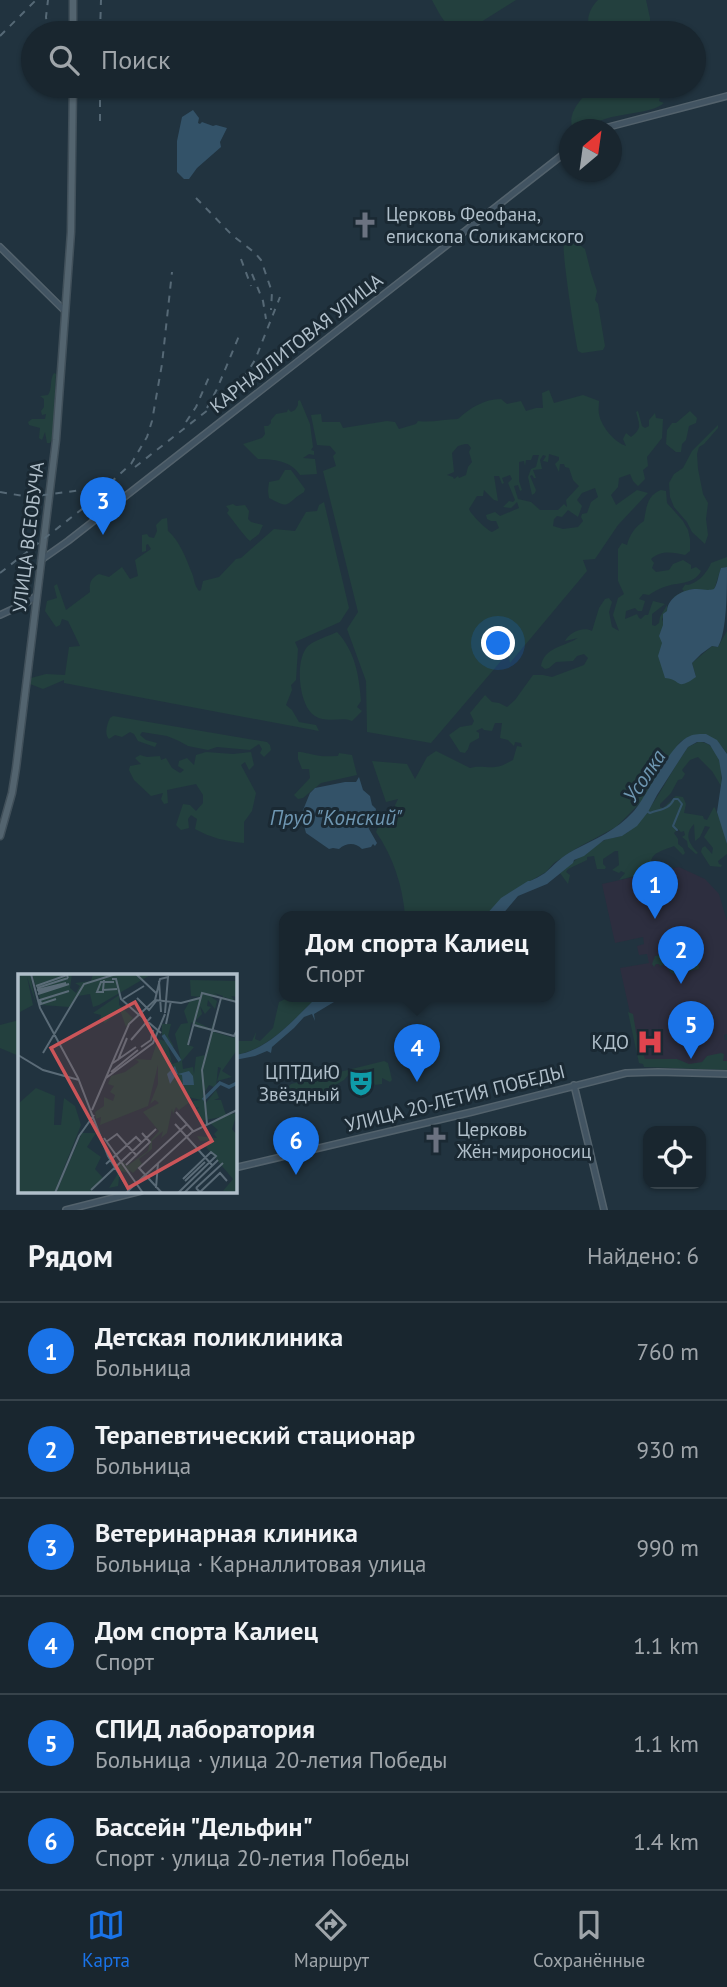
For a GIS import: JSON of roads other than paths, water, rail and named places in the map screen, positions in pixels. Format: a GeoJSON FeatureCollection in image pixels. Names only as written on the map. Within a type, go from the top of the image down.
{"type":"FeatureCollection","features":[{"type":"Feature","properties":{"kind":"main road"},"geometry":{"type":"LineString","coordinates":[[73,0],[73,21]]}},
{"type":"Feature","properties":{"kind":"main road","name":"УЛИЦА ВСЕОБУЧА"},"geometry":{"type":"LineString","coordinates":[[0,836],[16,768],[56,440],[71,232],[73,98]]}},
{"type":"Feature","properties":{"kind":"street"},"geometry":{"type":"LineString","coordinates":[[622,123],[727,96]]}},
{"type":"Feature","properties":{"kind":"street","name":"КАРНАЛЛИТОВАЯ УЛИЦА"},"geometry":{"type":"LineString","coordinates":[[41,560],[60,548],[559,157]]}},
{"type":"Feature","properties":{"kind":"street"},"geometry":{"type":"LineString","coordinates":[[0,247],[65,311]]}},
{"type":"Feature","properties":{"kind":"street"},"geometry":{"type":"LineString","coordinates":[[0,615],[36,596]]}},
{"type":"Feature","properties":{"kind":"street","name":"УЛИЦА 20-ЛЕТИЯ ПОБЕДЫ"},"geometry":{"type":"LineString","coordinates":[[236,1168],[478,1111],[629,1072],[727,1074]]}},
{"type":"Feature","properties":{"kind":"street"},"geometry":{"type":"LineString","coordinates":[[574,1085],[604,1210]]}},
{"type":"Feature","properties":{"kind":"street"},"geometry":{"type":"LineString","coordinates":[[66,1210],[137,1192]]}},
{"type":"Feature","properties":{"kind":"water"},"geometry":{"type":"Polygon","coordinates":[[[193,110],[199,118],[198,123],[227,128],[220,142],[221,147],[197,168],[189,179],[184,179],[177,172],[177,141],[182,117],[193,110]]]}},
{"type":"Feature","properties":{"kind":"water"},"geometry":{"type":"Polygon","coordinates":[[[727,567],[725,621],[718,647],[712,646],[692,663],[696,677],[685,684],[665,678],[658,656],[662,643],[659,636],[663,614],[670,602],[682,592],[714,589],[721,568],[727,567]]]}},
{"type":"Feature","properties":{"kind":"water"},"geometry":{"type":"Polygon","coordinates":[[[696,734],[706,734],[717,740],[727,754],[727,844],[717,812],[722,778],[719,760],[710,745],[697,742],[688,747],[637,826],[622,836],[604,840],[584,856],[574,860],[547,884],[518,896],[505,911],[489,911],[501,898],[545,873],[570,852],[620,824],[639,805],[675,749],[682,741],[696,734]]]}},
{"type":"Feature","properties":{"kind":"water","name":"Пруд \"Конский\""},"geometry":{"type":"Polygon","coordinates":[[[359,777],[363,790],[370,796],[376,809],[375,814],[366,817],[377,843],[362,849],[350,844],[339,849],[329,849],[306,833],[301,815],[310,793],[315,788],[356,782],[359,777]]]}},
{"type":"Feature","properties":{"kind":"water"},"geometry":{"type":"Polygon","coordinates":[[[312,1002],[334,1002],[314,1014],[315,1021],[312,1014],[304,1017],[272,1047],[271,1053],[267,1051],[236,1060],[236,1055],[259,1047],[280,1032],[312,1002]]]}},
{"type":"Feature","properties":{"kind":"waterway"},"geometry":{"type":"LineString","coordinates":[[648,812],[664,809],[674,799],[678,799],[682,804],[673,826],[677,830]]}},
{"type":"Feature","properties":{"kind":"railway"},"geometry":{"type":"LineString","coordinates":[[0,36],[36,0]]}},
{"type":"Feature","properties":{"kind":"railway"},"geometry":{"type":"LineString","coordinates":[[46,21],[48,0]]}},
{"type":"Feature","properties":{"kind":"railway"},"geometry":{"type":"LineString","coordinates":[[100,21],[101,0]]}},
{"type":"Feature","properties":{"kind":"railway"},"geometry":{"type":"LineString","coordinates":[[100,98],[100,121]]}},
{"type":"Feature","properties":{"kind":"railway"},"geometry":{"type":"LineString","coordinates":[[196,198],[261,260],[272,292],[271,310]]}},
{"type":"Feature","properties":{"kind":"railway"},"geometry":{"type":"LineString","coordinates":[[241,259],[251,286]]}},
{"type":"Feature","properties":{"kind":"railway"},"geometry":{"type":"LineString","coordinates":[[0,492],[29,497],[97,488],[111,482],[131,464],[147,437],[152,421],[162,364],[172,272]]}},
{"type":"Feature","properties":{"kind":"railway"},"geometry":{"type":"LineString","coordinates":[[252,274],[263,301],[266,319]]}},
{"type":"Feature","properties":{"kind":"railway"},"geometry":{"type":"LineString","coordinates":[[135,467],[242,381],[255,360],[280,297]]}},
{"type":"Feature","properties":{"kind":"railway"},"geometry":{"type":"LineString","coordinates":[[207,408],[239,336]]}},
{"type":"Feature","properties":{"kind":"railway"},"geometry":{"type":"LineString","coordinates":[[186,422],[209,377]]}},
{"type":"Feature","properties":{"kind":"railway"},"geometry":{"type":"LineString","coordinates":[[0,573],[109,488]]}},
{"type":"Feature","properties":{"kind":"place","name":"Церковь Феофана, епископа Соликамского"},"geometry":{"type":"Point","coordinates":[365,225]}},
{"type":"Feature","properties":{"kind":"place","name":"Ветеринарная клиника"},"geometry":{"type":"Point","coordinates":[103,535]}},
{"type":"Feature","properties":{"kind":"place","name":"Детская поликлиника"},"geometry":{"type":"Point","coordinates":[655,919]}},
{"type":"Feature","properties":{"kind":"place","name":"Терапевтический стационар"},"geometry":{"type":"Point","coordinates":[681,984]}},
{"type":"Feature","properties":{"kind":"place","name":"КДО"},"geometry":{"type":"Point","coordinates":[650,1042]}},
{"type":"Feature","properties":{"kind":"place","name":"СПИД лаборатория"},"geometry":{"type":"Point","coordinates":[691,1059]}},
{"type":"Feature","properties":{"kind":"place","name":"Дом спорта Калиец"},"geometry":{"type":"Point","coordinates":[417,1082]}},
{"type":"Feature","properties":{"kind":"place","name":"ЦПТДиЮ Звёздный"},"geometry":{"type":"Point","coordinates":[361,1083]}},
{"type":"Feature","properties":{"kind":"place","name":"Церковь Жён-мироносиц"},"geometry":{"type":"Point","coordinates":[436,1140]}},
{"type":"Feature","properties":{"kind":"place","name":"Бассейн \"Дельфин\""},"geometry":{"type":"Point","coordinates":[296,1175]}},
{"type":"Feature","properties":{"kind":"water label","name":"Усолка"},"geometry":{"type":"Point","coordinates":[644,776]}}]}
